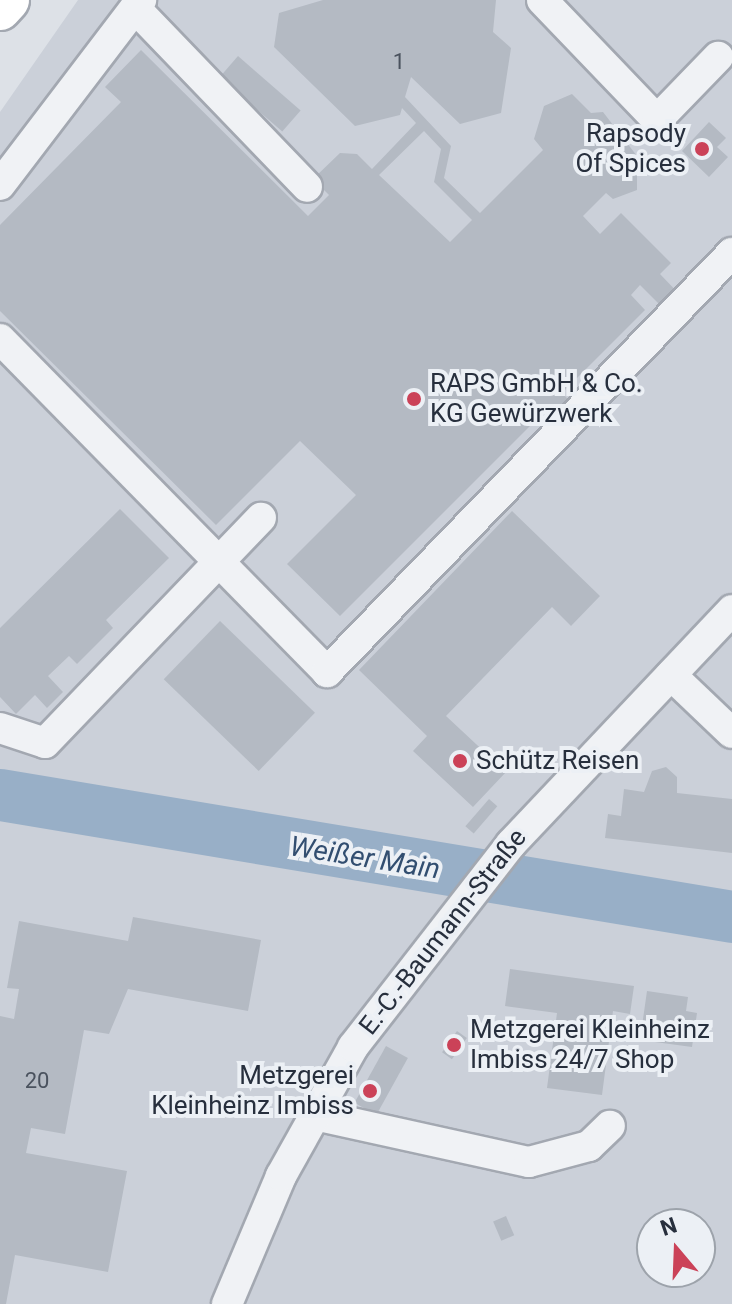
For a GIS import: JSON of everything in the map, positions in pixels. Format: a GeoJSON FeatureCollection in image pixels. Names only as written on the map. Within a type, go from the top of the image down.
{"type":"FeatureCollection","features":[{"type":"Feature","properties":{"kind":"highway"},"geometry":{"type":"LineString","coordinates":[[0,9],[8,0]]}},
{"type":"Feature","properties":{"kind":"street"},"geometry":{"type":"LineString","coordinates":[[542,0],[657,120],[719,58]]}},
{"type":"Feature","properties":{"kind":"street"},"geometry":{"type":"LineString","coordinates":[[0,185],[138,4],[307,187]]}},
{"type":"Feature","properties":{"kind":"street"},"geometry":{"type":"LineString","coordinates":[[0,339],[327,672],[732,253]]}},
{"type":"Feature","properties":{"kind":"street"},"geometry":{"type":"LineString","coordinates":[[0,728],[45,743],[261,518]]}},
{"type":"Feature","properties":{"kind":"street","name":"E.-C.-Baumann-Straße"},"geometry":{"type":"LineString","coordinates":[[227,1304],[234,1276],[353,1047],[438,930],[511,844],[732,610]]}},
{"type":"Feature","properties":{"kind":"street"},"geometry":{"type":"LineString","coordinates":[[671,675],[732,733]]}},
{"type":"Feature","properties":{"kind":"street"},"geometry":{"type":"LineString","coordinates":[[315,1115],[529,1162],[589,1146],[610,1126]]}},
{"type":"Feature","properties":{"kind":"shaded area"},"geometry":{"type":"Polygon","coordinates":[[[78,0],[732,0],[732,1304],[0,1304],[0,112],[78,0]]]}},
{"type":"Feature","properties":{"kind":"building"},"geometry":{"type":"Polygon","coordinates":[[[323,0],[496,0],[493,32],[511,48],[501,113],[460,124],[411,77],[405,97],[451,146],[444,178],[480,213],[543,150],[534,139],[544,106],[572,94],[591,113],[603,112],[637,156],[637,190],[613,199],[606,193],[583,216],[600,234],[621,213],[671,263],[660,274],[681,296],[666,311],[640,285],[631,295],[645,310],[562,393],[575,406],[561,420],[549,407],[340,616],[287,564],[356,495],[300,441],[216,525],[0,311],[0,225],[121,102],[105,87],[141,50],[308,216],[329,195],[313,179],[340,153],[357,154],[372,169],[416,123],[402,108],[400,115],[355,126],[274,47],[279,13],[323,0]],[[424,131],[379,175],[450,242],[472,220],[434,182],[441,149],[424,131]]]}},
{"type":"Feature","properties":{"kind":"building"},"geometry":{"type":"Polygon","coordinates":[[[238,56],[301,110],[282,132],[220,77],[238,56]]]}},
{"type":"Feature","properties":{"kind":"building","name":"Rapsody Of Spices"},"geometry":{"type":"Polygon","coordinates":[[[709,122],[726,138],[717,147],[728,157],[709,177],[682,151],[709,122]]]}},
{"type":"Feature","properties":{"kind":"building"},"geometry":{"type":"Polygon","coordinates":[[[120,509],[169,558],[106,620],[113,628],[77,664],[69,656],[48,676],[63,692],[47,708],[35,695],[16,714],[0,697],[0,628],[120,509]]]}},
{"type":"Feature","properties":{"kind":"building"},"geometry":{"type":"Polygon","coordinates":[[[512,511],[600,596],[571,626],[552,607],[446,716],[506,772],[473,807],[413,751],[427,736],[359,670],[512,511]]]}},
{"type":"Feature","properties":{"kind":"building"},"geometry":{"type":"Polygon","coordinates":[[[220,621],[315,713],[259,771],[164,679],[220,621]]]}},
{"type":"Feature","properties":{"kind":"building"},"geometry":{"type":"Polygon","coordinates":[[[666,767],[677,777],[677,793],[732,799],[732,853],[605,838],[608,814],[621,816],[624,789],[644,792],[652,771],[666,767]]]}},
{"type":"Feature","properties":{"kind":"building"},"geometry":{"type":"Polygon","coordinates":[[[489,799],[497,806],[474,833],[465,826],[489,799]]]}},
{"type":"Feature","properties":{"kind":"building"},"geometry":{"type":"Polygon","coordinates":[[[133,917],[261,940],[248,1011],[128,989],[109,1034],[84,1030],[65,1134],[31,1128],[26,1153],[127,1171],[108,1272],[15,1255],[6,1304],[0,1304],[0,1016],[14,1019],[19,989],[7,988],[19,921],[128,941],[133,917]]]}},
{"type":"Feature","properties":{"kind":"building"},"geometry":{"type":"Polygon","coordinates":[[[510,969],[634,986],[630,1014],[613,1011],[602,1095],[547,1088],[557,1013],[505,1006],[510,969]]]}},
{"type":"Feature","properties":{"kind":"building"},"geometry":{"type":"Polygon","coordinates":[[[647,991],[688,997],[686,1011],[697,1013],[692,1047],[640,1040],[647,991]]]}},
{"type":"Feature","properties":{"kind":"building"},"geometry":{"type":"Polygon","coordinates":[[[457,1031],[467,1038],[452,1059],[442,1052],[457,1031]]]}},
{"type":"Feature","properties":{"kind":"building"},"geometry":{"type":"Polygon","coordinates":[[[386,1046],[408,1058],[376,1115],[354,1103],[386,1046]]]}},
{"type":"Feature","properties":{"kind":"building"},"geometry":{"type":"Polygon","coordinates":[[[506,1216],[514,1235],[501,1241],[493,1221],[506,1216]]]}},
{"type":"Feature","properties":{"kind":"waterway","name":"Weißer Main"},"geometry":{"type":"LineString","coordinates":[[0,795],[732,917]]}},
{"type":"Feature","properties":{"kind":"place","name":"Rapsody Of Spices"},"geometry":{"type":"Point","coordinates":[702,149]}},
{"type":"Feature","properties":{"kind":"place","name":"RAPS GmbH & Co. KG Gewürzwerk"},"geometry":{"type":"Point","coordinates":[414,399]}},
{"type":"Feature","properties":{"kind":"place","name":"Schütz Reisen"},"geometry":{"type":"Point","coordinates":[460,761]}},
{"type":"Feature","properties":{"kind":"place","name":"Metzgerei Kleinheinz Imbiss 24/7 Shop"},"geometry":{"type":"Point","coordinates":[454,1045]}},
{"type":"Feature","properties":{"kind":"place","name":"Metzgerei Kleinheinz Imbiss"},"geometry":{"type":"Point","coordinates":[370,1091]}}]}
